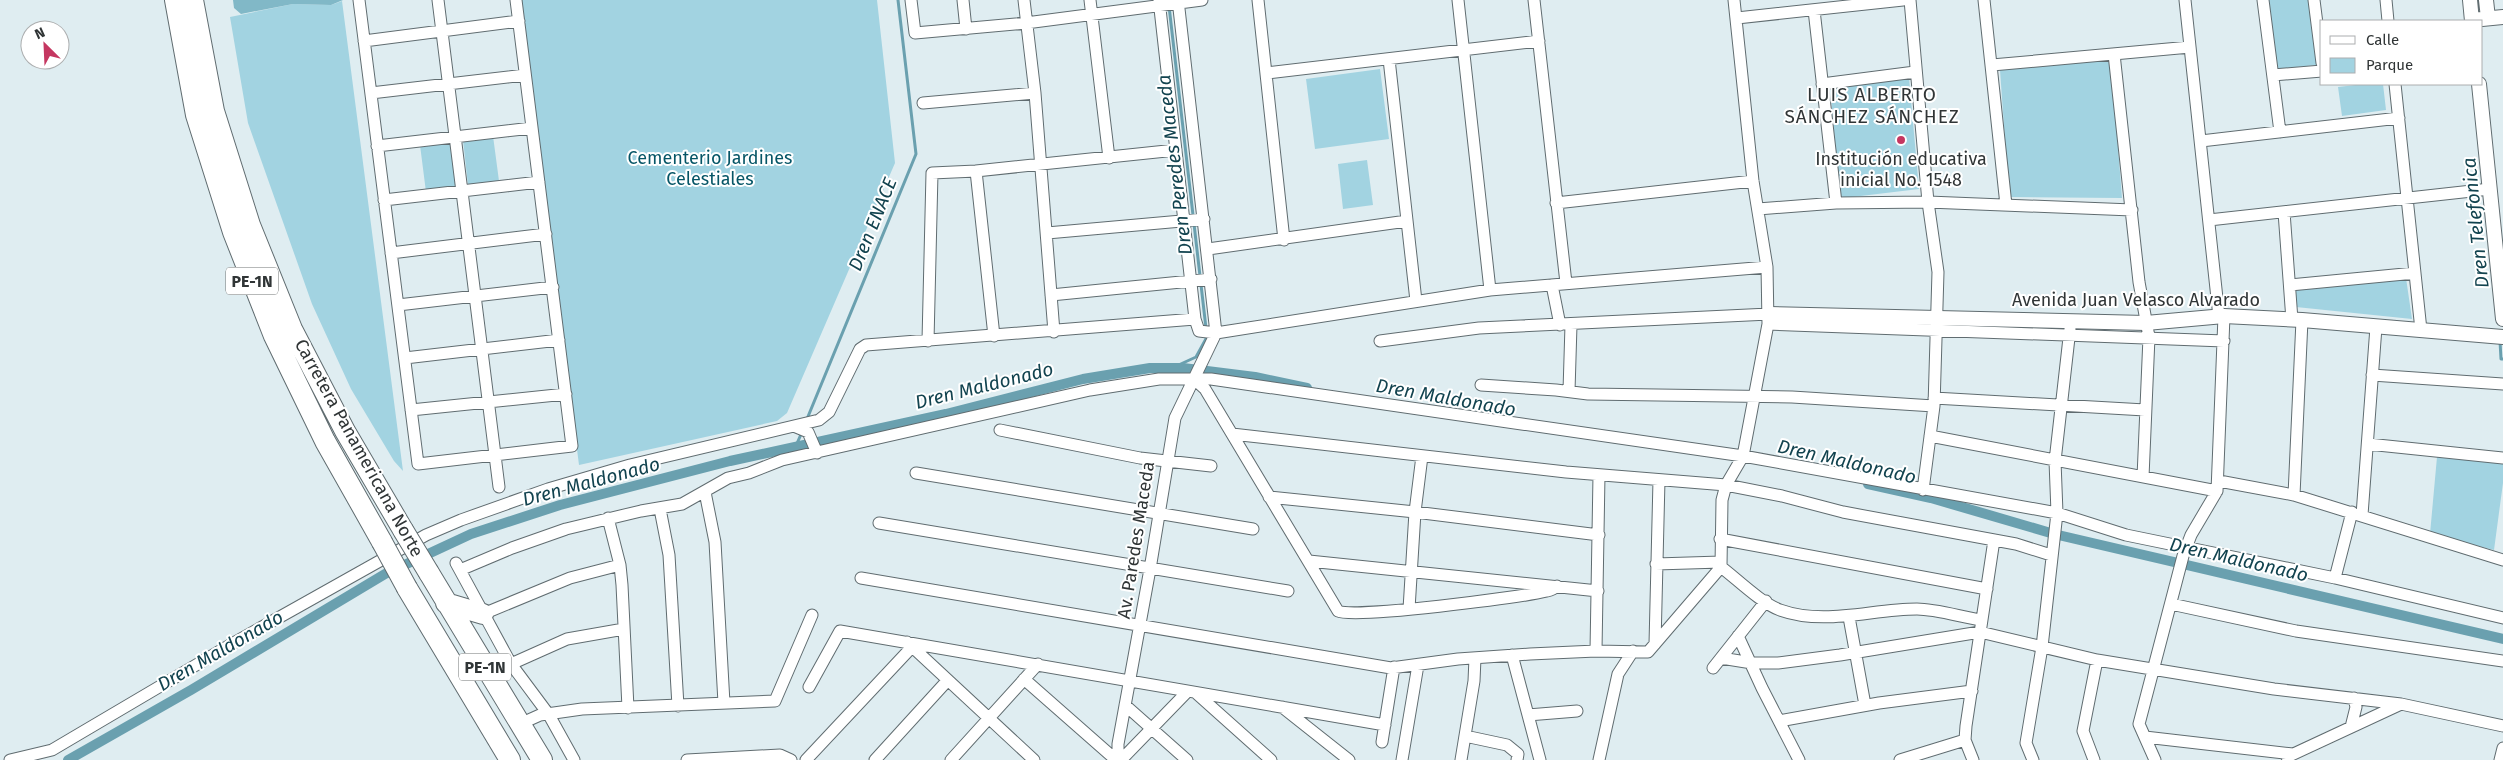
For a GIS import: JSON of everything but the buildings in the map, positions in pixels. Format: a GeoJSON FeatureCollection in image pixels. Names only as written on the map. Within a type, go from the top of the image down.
{"type":"FeatureCollection","features":[{"type":"Feature","properties":{"kind":"highway","name":"Carretera Panamericana Norte"},"geometry":{"type":"LineString","coordinates":[[175,0],[196,115],[233,232],[274,336],[326,442],[407,588],[508,758]]}},
{"type":"Feature","properties":{"kind":"highway","name":"Carretera Panamericana Norte"},"geometry":{"type":"LineString","coordinates":[[193,0],[214,111],[250,225],[292,329],[345,432],[542,760]]}},
{"type":"Feature","properties":{"kind":"highway"},"geometry":{"type":"LineString","coordinates":[[446,603],[483,614]]}},
{"type":"Feature","properties":{"kind":"street"},"geometry":{"type":"LineString","coordinates":[[359,0],[418,464],[572,446],[516,0]]}},
{"type":"Feature","properties":{"kind":"street"},"geometry":{"type":"LineString","coordinates":[[438,0],[499,487]]}},
{"type":"Feature","properties":{"kind":"street"},"geometry":{"type":"LineString","coordinates":[[911,0],[915,33],[1026,23],[1159,3],[1202,0]]}},
{"type":"Feature","properties":{"kind":"street"},"geometry":{"type":"LineString","coordinates":[[962,0],[966,29]]}},
{"type":"Feature","properties":{"kind":"street"},"geometry":{"type":"LineString","coordinates":[[1024,0],[1035,93],[1054,332]]}},
{"type":"Feature","properties":{"kind":"street"},"geometry":{"type":"LineString","coordinates":[[1090,0],[1109,158]]}},
{"type":"Feature","properties":{"kind":"street"},"geometry":{"type":"LineString","coordinates":[[1258,0],[1284,240]]}},
{"type":"Feature","properties":{"kind":"street"},"geometry":{"type":"LineString","coordinates":[[1458,0],[1490,290]]}},
{"type":"Feature","properties":{"kind":"street"},"geometry":{"type":"LineString","coordinates":[[1534,0],[1566,283]]}},
{"type":"Feature","properties":{"kind":"street"},"geometry":{"type":"LineString","coordinates":[[860,578],[1394,667],[1512,655],[1596,651],[1648,652],[1721,564],[1720,513],[1726,485],[1744,456],[1756,397],[1768,319],[1767,267],[1753,181],[1734,0]]}},
{"type":"Feature","properties":{"kind":"street"},"geometry":{"type":"LineString","coordinates":[[1737,18],[1903,0]]}},
{"type":"Feature","properties":{"kind":"street"},"geometry":{"type":"LineString","coordinates":[[1910,0],[1928,202],[1938,272],[1934,402],[1923,490]]}},
{"type":"Feature","properties":{"kind":"street"},"geometry":{"type":"LineString","coordinates":[[1984,0],[2006,205]]}},
{"type":"Feature","properties":{"kind":"street"},"geometry":{"type":"LineString","coordinates":[[2155,760],[2139,724],[2185,552],[2207,504],[2218,486],[2224,341],[2185,0]]}},
{"type":"Feature","properties":{"kind":"street"},"geometry":{"type":"LineString","coordinates":[[2263,0],[2280,132]]}},
{"type":"Feature","properties":{"kind":"street"},"geometry":{"type":"LineString","coordinates":[[2314,0],[2320,47]]}},
{"type":"Feature","properties":{"kind":"street"},"geometry":{"type":"LineString","coordinates":[[2386,0],[2388,20]]}},
{"type":"Feature","properties":{"kind":"street"},"geometry":{"type":"LineString","coordinates":[[2470,0],[2472,20]]}},
{"type":"Feature","properties":{"kind":"street"},"geometry":{"type":"LineString","coordinates":[[2486,0],[2488,18]]}},
{"type":"Feature","properties":{"kind":"street"},"geometry":{"type":"LineString","coordinates":[[1178,1],[1216,333]]}},
{"type":"Feature","properties":{"kind":"street"},"geometry":{"type":"LineString","coordinates":[[1159,3],[1190,281],[1195,319],[1199,331],[1216,333],[1490,290],[1767,267]]}},
{"type":"Feature","properties":{"kind":"street"},"geometry":{"type":"LineString","coordinates":[[1814,10],[1836,203]]}},
{"type":"Feature","properties":{"kind":"street"},"geometry":{"type":"LineString","coordinates":[[2477,20],[2503,17]]}},
{"type":"Feature","properties":{"kind":"street"},"geometry":{"type":"LineString","coordinates":[[364,41],[519,22]]}},
{"type":"Feature","properties":{"kind":"street"},"geometry":{"type":"LineString","coordinates":[[1267,73],[1539,41]]}},
{"type":"Feature","properties":{"kind":"street"},"geometry":{"type":"LineString","coordinates":[[1992,65],[2190,47]]}},
{"type":"Feature","properties":{"kind":"street"},"geometry":{"type":"LineString","coordinates":[[2114,54],[2139,282],[2149,337],[2142,477]]}},
{"type":"Feature","properties":{"kind":"street"},"geometry":{"type":"LineString","coordinates":[[1389,59],[1416,301]]}},
{"type":"Feature","properties":{"kind":"street"},"geometry":{"type":"LineString","coordinates":[[2273,75],[2320,71]]}},
{"type":"Feature","properties":{"kind":"street"},"geometry":{"type":"LineString","coordinates":[[1822,84],[1916,72]]}},
{"type":"Feature","properties":{"kind":"street"},"geometry":{"type":"LineString","coordinates":[[370,93],[525,75]]}},
{"type":"Feature","properties":{"kind":"street"},"geometry":{"type":"LineString","coordinates":[[2395,85],[2421,330]]}},
{"type":"Feature","properties":{"kind":"street"},"geometry":{"type":"LineString","coordinates":[[2479,85],[2503,319]]}},
{"type":"Feature","properties":{"kind":"street"},"geometry":{"type":"LineString","coordinates":[[923,103],[1035,93]]}},
{"type":"Feature","properties":{"kind":"street"},"geometry":{"type":"LineString","coordinates":[[2202,141],[2398,118]]}},
{"type":"Feature","properties":{"kind":"street"},"geometry":{"type":"LineString","coordinates":[[378,146],[532,128]]}},
{"type":"Feature","properties":{"kind":"street"},"geometry":{"type":"LineString","coordinates":[[928,341],[932,173],[976,171],[1176,150]]}},
{"type":"Feature","properties":{"kind":"street"},"geometry":{"type":"LineString","coordinates":[[976,171],[994,336]]}},
{"type":"Feature","properties":{"kind":"street"},"geometry":{"type":"LineString","coordinates":[[1556,203],[1753,181]]}},
{"type":"Feature","properties":{"kind":"street"},"geometry":{"type":"LineString","coordinates":[[384,200],[539,182]]}},
{"type":"Feature","properties":{"kind":"street"},"geometry":{"type":"LineString","coordinates":[[2209,220],[2490,189]]}},
{"type":"Feature","properties":{"kind":"street"},"geometry":{"type":"LineString","coordinates":[[1758,209],[1836,203],[1928,202],[2132,210]]}},
{"type":"Feature","properties":{"kind":"street"},"geometry":{"type":"LineString","coordinates":[[2284,212],[2290,285],[2297,320],[2294,496]]}},
{"type":"Feature","properties":{"kind":"street"},"geometry":{"type":"LineString","coordinates":[[1047,233],[1204,219]]}},
{"type":"Feature","properties":{"kind":"street"},"geometry":{"type":"LineString","coordinates":[[1208,250],[1407,221]]}},
{"type":"Feature","properties":{"kind":"street"},"geometry":{"type":"LineString","coordinates":[[391,253],[546,234]]}},
{"type":"Feature","properties":{"kind":"street"},"geometry":{"type":"LineString","coordinates":[[2290,285],[2415,273]]}},
{"type":"Feature","properties":{"kind":"street"},"geometry":{"type":"LineString","coordinates":[[1051,295],[1211,279]]}},
{"type":"Feature","properties":{"kind":"street"},"geometry":{"type":"LineString","coordinates":[[1552,285],[1566,325],[1569,392]]}},
{"type":"Feature","properties":{"kind":"street"},"geometry":{"type":"LineString","coordinates":[[398,305],[553,287]]}},
{"type":"Feature","properties":{"kind":"street","name":"Avenida Juan Velasco Alvarado"},"geometry":{"type":"LineString","coordinates":[[1768,319],[1937,325],[2071,321],[2146,323],[2221,317],[2297,320],[2503,337]]}},
{"type":"Feature","properties":{"kind":"street"},"geometry":{"type":"LineString","coordinates":[[10,760],[52,750],[230,645],[426,535],[460,520],[548,489],[630,465],[796,427],[826,416],[860,349],[866,345],[1054,332],[1195,319]]}},
{"type":"Feature","properties":{"kind":"street"},"geometry":{"type":"LineString","coordinates":[[1380,341],[1479,328],[1768,319]]}},
{"type":"Feature","properties":{"kind":"street"},"geometry":{"type":"LineString","coordinates":[[2033,760],[2026,744],[2042,647],[2056,513],[2055,461],[2071,321]]}},
{"type":"Feature","properties":{"kind":"street"},"geometry":{"type":"LineString","coordinates":[[1937,325],[2068,336],[2149,337],[2224,341]]}},
{"type":"Feature","properties":{"kind":"street"},"geometry":{"type":"LineString","coordinates":[[2335,578],[2357,514],[2368,444],[2376,327]]}},
{"type":"Feature","properties":{"kind":"street","name":"Av. Paredes Maceda"},"geometry":{"type":"LineString","coordinates":[[1118,760],[1118,744],[1150,570],[1175,418],[1216,333]]}},
{"type":"Feature","properties":{"kind":"street"},"geometry":{"type":"LineString","coordinates":[[405,358],[559,340]]}},
{"type":"Feature","properties":{"kind":"street"},"geometry":{"type":"LineString","coordinates":[[2372,375],[2503,384]]}},
{"type":"Feature","properties":{"kind":"street"},"geometry":{"type":"LineString","coordinates":[[1194,379],[1205,389],[1334,605],[1343,613],[1409,609],[1538,593],[1550,591],[1557,586]]}},
{"type":"Feature","properties":{"kind":"street"},"geometry":{"type":"LineString","coordinates":[[574,760],[549,715],[511,664],[458,566],[608,518],[682,504],[728,478],[749,473],[782,460],[1090,390],[1159,380],[1221,380],[1744,456],[2056,513],[2185,552],[2335,578],[2503,618]]}},
{"type":"Feature","properties":{"kind":"street"},"geometry":{"type":"LineString","coordinates":[[1481,385],[1588,394],[1934,402],[2145,410]]}},
{"type":"Feature","properties":{"kind":"street"},"geometry":{"type":"LineString","coordinates":[[411,410],[566,394]]}},
{"type":"Feature","properties":{"kind":"street"},"geometry":{"type":"LineString","coordinates":[[796,427],[808,432],[817,453]]}},
{"type":"Feature","properties":{"kind":"street"},"geometry":{"type":"LineString","coordinates":[[1000,430],[1140,458],[1211,466]]}},
{"type":"Feature","properties":{"kind":"street"},"geometry":{"type":"LineString","coordinates":[[1232,434],[1599,475],[1726,485],[1782,496],[1843,512],[1994,540],[2051,555]]}},
{"type":"Feature","properties":{"kind":"street"},"geometry":{"type":"LineString","coordinates":[[1930,436],[2142,477],[2294,496],[2503,559]]}},
{"type":"Feature","properties":{"kind":"street"},"geometry":{"type":"LineString","coordinates":[[2368,444],[2503,458]]}},
{"type":"Feature","properties":{"kind":"street"},"geometry":{"type":"LineString","coordinates":[[1409,609],[1415,512],[1422,456]]}},
{"type":"Feature","properties":{"kind":"street"},"geometry":{"type":"LineString","coordinates":[[916,473],[1254,529]]}},
{"type":"Feature","properties":{"kind":"street"},"geometry":{"type":"LineString","coordinates":[[1596,651],[1599,475]]}},
{"type":"Feature","properties":{"kind":"street"},"geometry":{"type":"LineString","coordinates":[[1655,644],[1659,480]]}},
{"type":"Feature","properties":{"kind":"street"},"geometry":{"type":"LineString","coordinates":[[705,492],[715,542],[724,703]]}},
{"type":"Feature","properties":{"kind":"street"},"geometry":{"type":"LineString","coordinates":[[1269,497],[1415,512],[1599,536]]}},
{"type":"Feature","properties":{"kind":"street"},"geometry":{"type":"LineString","coordinates":[[660,508],[669,555],[678,706]]}},
{"type":"Feature","properties":{"kind":"street"},"geometry":{"type":"LineString","coordinates":[[608,518],[620,565],[628,708]]}},
{"type":"Feature","properties":{"kind":"street"},"geometry":{"type":"LineString","coordinates":[[879,524],[1150,570],[1288,591]]}},
{"type":"Feature","properties":{"kind":"street"},"geometry":{"type":"LineString","coordinates":[[1720,539],[1987,589]]}},
{"type":"Feature","properties":{"kind":"street"},"geometry":{"type":"LineString","coordinates":[[1973,760],[1965,740],[1994,540]]}},
{"type":"Feature","properties":{"kind":"street"},"geometry":{"type":"LineString","coordinates":[[1309,561],[1598,591]]}},
{"type":"Feature","properties":{"kind":"street"},"geometry":{"type":"LineString","coordinates":[[1656,564],[1721,564],[1778,609],[1811,617],[1849,617],[1918,609],[1981,626],[2042,647],[2097,660],[2274,689],[2401,704],[2503,726]]}},
{"type":"Feature","properties":{"kind":"street"},"geometry":{"type":"LineString","coordinates":[[483,614],[570,578],[620,565]]}},
{"type":"Feature","properties":{"kind":"street"},"geometry":{"type":"LineString","coordinates":[[1713,668],[1766,601]]}},
{"type":"Feature","properties":{"kind":"street"},"geometry":{"type":"LineString","coordinates":[[2171,604],[2296,630],[2503,661]]}},
{"type":"Feature","properties":{"kind":"street"},"geometry":{"type":"LineString","coordinates":[[520,724],[540,715],[582,709],[775,701],[812,614]]}},
{"type":"Feature","properties":{"kind":"street"},"geometry":{"type":"LineString","coordinates":[[1849,617],[1865,705]]}},
{"type":"Feature","properties":{"kind":"street"},"geometry":{"type":"LineString","coordinates":[[1721,658],[1752,663],[1778,663],[1856,653],[1981,626]]}},
{"type":"Feature","properties":{"kind":"street"},"geometry":{"type":"LineString","coordinates":[[511,664],[567,639],[624,629]]}},
{"type":"Feature","properties":{"kind":"street"},"geometry":{"type":"LineString","coordinates":[[809,687],[840,631],[909,645],[1038,664],[1385,725]]}},
{"type":"Feature","properties":{"kind":"street"},"geometry":{"type":"LineString","coordinates":[[1738,636],[1799,760]]}},
{"type":"Feature","properties":{"kind":"street"},"geometry":{"type":"LineString","coordinates":[[909,645],[1034,760]]}},
{"type":"Feature","properties":{"kind":"street"},"geometry":{"type":"LineString","coordinates":[[806,760],[909,645]]}},
{"type":"Feature","properties":{"kind":"street"},"geometry":{"type":"LineString","coordinates":[[1599,760],[1618,674],[1633,651]]}},
{"type":"Feature","properties":{"kind":"street"},"geometry":{"type":"LineString","coordinates":[[1512,655],[1540,760]]}},
{"type":"Feature","properties":{"kind":"street"},"geometry":{"type":"LineString","coordinates":[[1461,760],[1474,681],[1474,658]]}},
{"type":"Feature","properties":{"kind":"street"},"geometry":{"type":"LineString","coordinates":[[2094,760],[2083,731],[2097,660]]}},
{"type":"Feature","properties":{"kind":"street"},"geometry":{"type":"LineString","coordinates":[[951,760],[1038,664]]}},
{"type":"Feature","properties":{"kind":"street"},"geometry":{"type":"LineString","coordinates":[[1402,760],[1418,665]]}},
{"type":"Feature","properties":{"kind":"street"},"geometry":{"type":"LineString","coordinates":[[1382,742],[1394,667]]}},
{"type":"Feature","properties":{"kind":"street"},"geometry":{"type":"LineString","coordinates":[[1024,679],[1118,760],[1192,692]]}},
{"type":"Feature","properties":{"kind":"street"},"geometry":{"type":"LineString","coordinates":[[875,760],[947,681]]}},
{"type":"Feature","properties":{"kind":"street"},"geometry":{"type":"LineString","coordinates":[[1779,721],[1865,705],[1972,691]]}},
{"type":"Feature","properties":{"kind":"street"},"geometry":{"type":"LineString","coordinates":[[1192,692],[1271,760]]}},
{"type":"Feature","properties":{"kind":"street"},"geometry":{"type":"LineString","coordinates":[[2351,727],[2356,707],[2354,698]]}},
{"type":"Feature","properties":{"kind":"street"},"geometry":{"type":"LineString","coordinates":[[2279,760],[2401,704]]}},
{"type":"Feature","properties":{"kind":"street"},"geometry":{"type":"LineString","coordinates":[[1125,706],[1186,760]]}},
{"type":"Feature","properties":{"kind":"street"},"geometry":{"type":"LineString","coordinates":[[1279,706],[1349,760]]}},
{"type":"Feature","properties":{"kind":"street"},"geometry":{"type":"LineString","coordinates":[[1528,714],[1577,711]]}},
{"type":"Feature","properties":{"kind":"street"},"geometry":{"type":"LineString","coordinates":[[1465,736],[1507,745],[1518,754],[1517,760]]}},
{"type":"Feature","properties":{"kind":"street"},"geometry":{"type":"LineString","coordinates":[[2145,737],[2293,754]]}},
{"type":"Feature","properties":{"kind":"street"},"geometry":{"type":"LineString","coordinates":[[1900,760],[1965,740]]}},
{"type":"Feature","properties":{"kind":"street"},"geometry":{"type":"LineString","coordinates":[[2500,760],[2503,748]]}},
{"type":"Feature","properties":{"kind":"street"},"geometry":{"type":"LineString","coordinates":[[687,760],[780,755],[791,760]]}},
{"type":"Feature","properties":{"kind":"green space","name":"Cementerio Jardines Celestiales"},"geometry":{"type":"Polygon","coordinates":[[[520,0],[877,0],[895,163],[787,413],[777,421],[579,465],[520,0]]]}},
{"type":"Feature","properties":{"kind":"green space"},"geometry":{"type":"Polygon","coordinates":[[[2268,0],[2310,0],[2317,65],[2277,69],[2268,0]]]}},
{"type":"Feature","properties":{"kind":"green space"},"geometry":{"type":"Polygon","coordinates":[[[342,1],[403,471],[394,461],[351,389],[312,304],[248,123],[230,17],[293,4],[331,5],[342,1]]]}},
{"type":"Feature","properties":{"kind":"green space"},"geometry":{"type":"Polygon","coordinates":[[[2111,58],[2122,198],[2009,197],[2000,70],[2111,58]]]}},
{"type":"Feature","properties":{"kind":"green space"},"geometry":{"type":"Polygon","coordinates":[[[1380,69],[1389,139],[1315,149],[1306,79],[1380,69]]]}},
{"type":"Feature","properties":{"kind":"green space"},"geometry":{"type":"Polygon","coordinates":[[[1909,78],[1919,189],[1844,198],[1840,195],[1830,87],[1909,78]]]}},
{"type":"Feature","properties":{"kind":"green space"},"geometry":{"type":"Polygon","coordinates":[[[2383,85],[2386,110],[2342,116],[2338,87],[2383,85]]]}},
{"type":"Feature","properties":{"kind":"green space"},"geometry":{"type":"Polygon","coordinates":[[[493,136],[499,181],[468,185],[463,140],[493,136]]]}},
{"type":"Feature","properties":{"kind":"green space"},"geometry":{"type":"Polygon","coordinates":[[[451,141],[457,187],[426,192],[420,145],[451,141]]]}},
{"type":"Feature","properties":{"kind":"green space"},"geometry":{"type":"Polygon","coordinates":[[[1367,160],[1373,205],[1343,209],[1338,164],[1367,160]]]}},
{"type":"Feature","properties":{"kind":"green space"},"geometry":{"type":"Polygon","coordinates":[[[2406,278],[2412,319],[2296,307],[2295,290],[2406,278]]]}},
{"type":"Feature","properties":{"kind":"green space"},"geometry":{"type":"Polygon","coordinates":[[[2437,457],[2503,462],[2503,483],[2494,550],[2430,534],[2437,457]]]}},
{"type":"Feature","properties":{"kind":"shaded area"},"geometry":{"type":"Polygon","coordinates":[[[233,0],[343,0],[331,5],[293,4],[241,14],[234,8],[233,0]]]}},
{"type":"Feature","properties":{"kind":"waterway","name":"Dren ENACE"},"geometry":{"type":"LineString","coordinates":[[807,419],[916,154],[898,0]]}},
{"type":"Feature","properties":{"kind":"waterway","name":"Dren Peredes Maceda"},"geometry":{"type":"LineString","coordinates":[[1169,6],[1207,337],[1196,357],[1172,368]]}},
{"type":"Feature","properties":{"kind":"waterway","name":"Dren Telefonica"},"geometry":{"type":"LineString","coordinates":[[2500,341],[2501,359],[2503,359]]}},
{"type":"Feature","properties":{"kind":"waterway","name":"Dren Maldonado"},"geometry":{"type":"LineString","coordinates":[[68,760],[191,690],[385,574],[471,534],[560,505],[730,461],[946,414],[1083,379],[1150,368],[1183,368],[1255,377],[1307,388]]}},
{"type":"Feature","properties":{"kind":"waterway","name":"Dren ENACE"},"geometry":{"type":"LineString","coordinates":[[795,448],[802,432]]}},
{"type":"Feature","properties":{"kind":"waterway","name":"Dren Maldonado"},"geometry":{"type":"LineString","coordinates":[[1868,484],[1931,498],[2054,534],[2503,639]]}},
{"type":"Feature","properties":{"kind":"place","name":"Institución educativa inicial No. 1548"},"geometry":{"type":"Point","coordinates":[1901,140]}},
{"type":"Feature","properties":{"kind":"district","name":"LUIS ALBERTO SÁNCHEZ SÁNCHEZ"},"geometry":{"type":"Point","coordinates":[1872,105]}}]}
